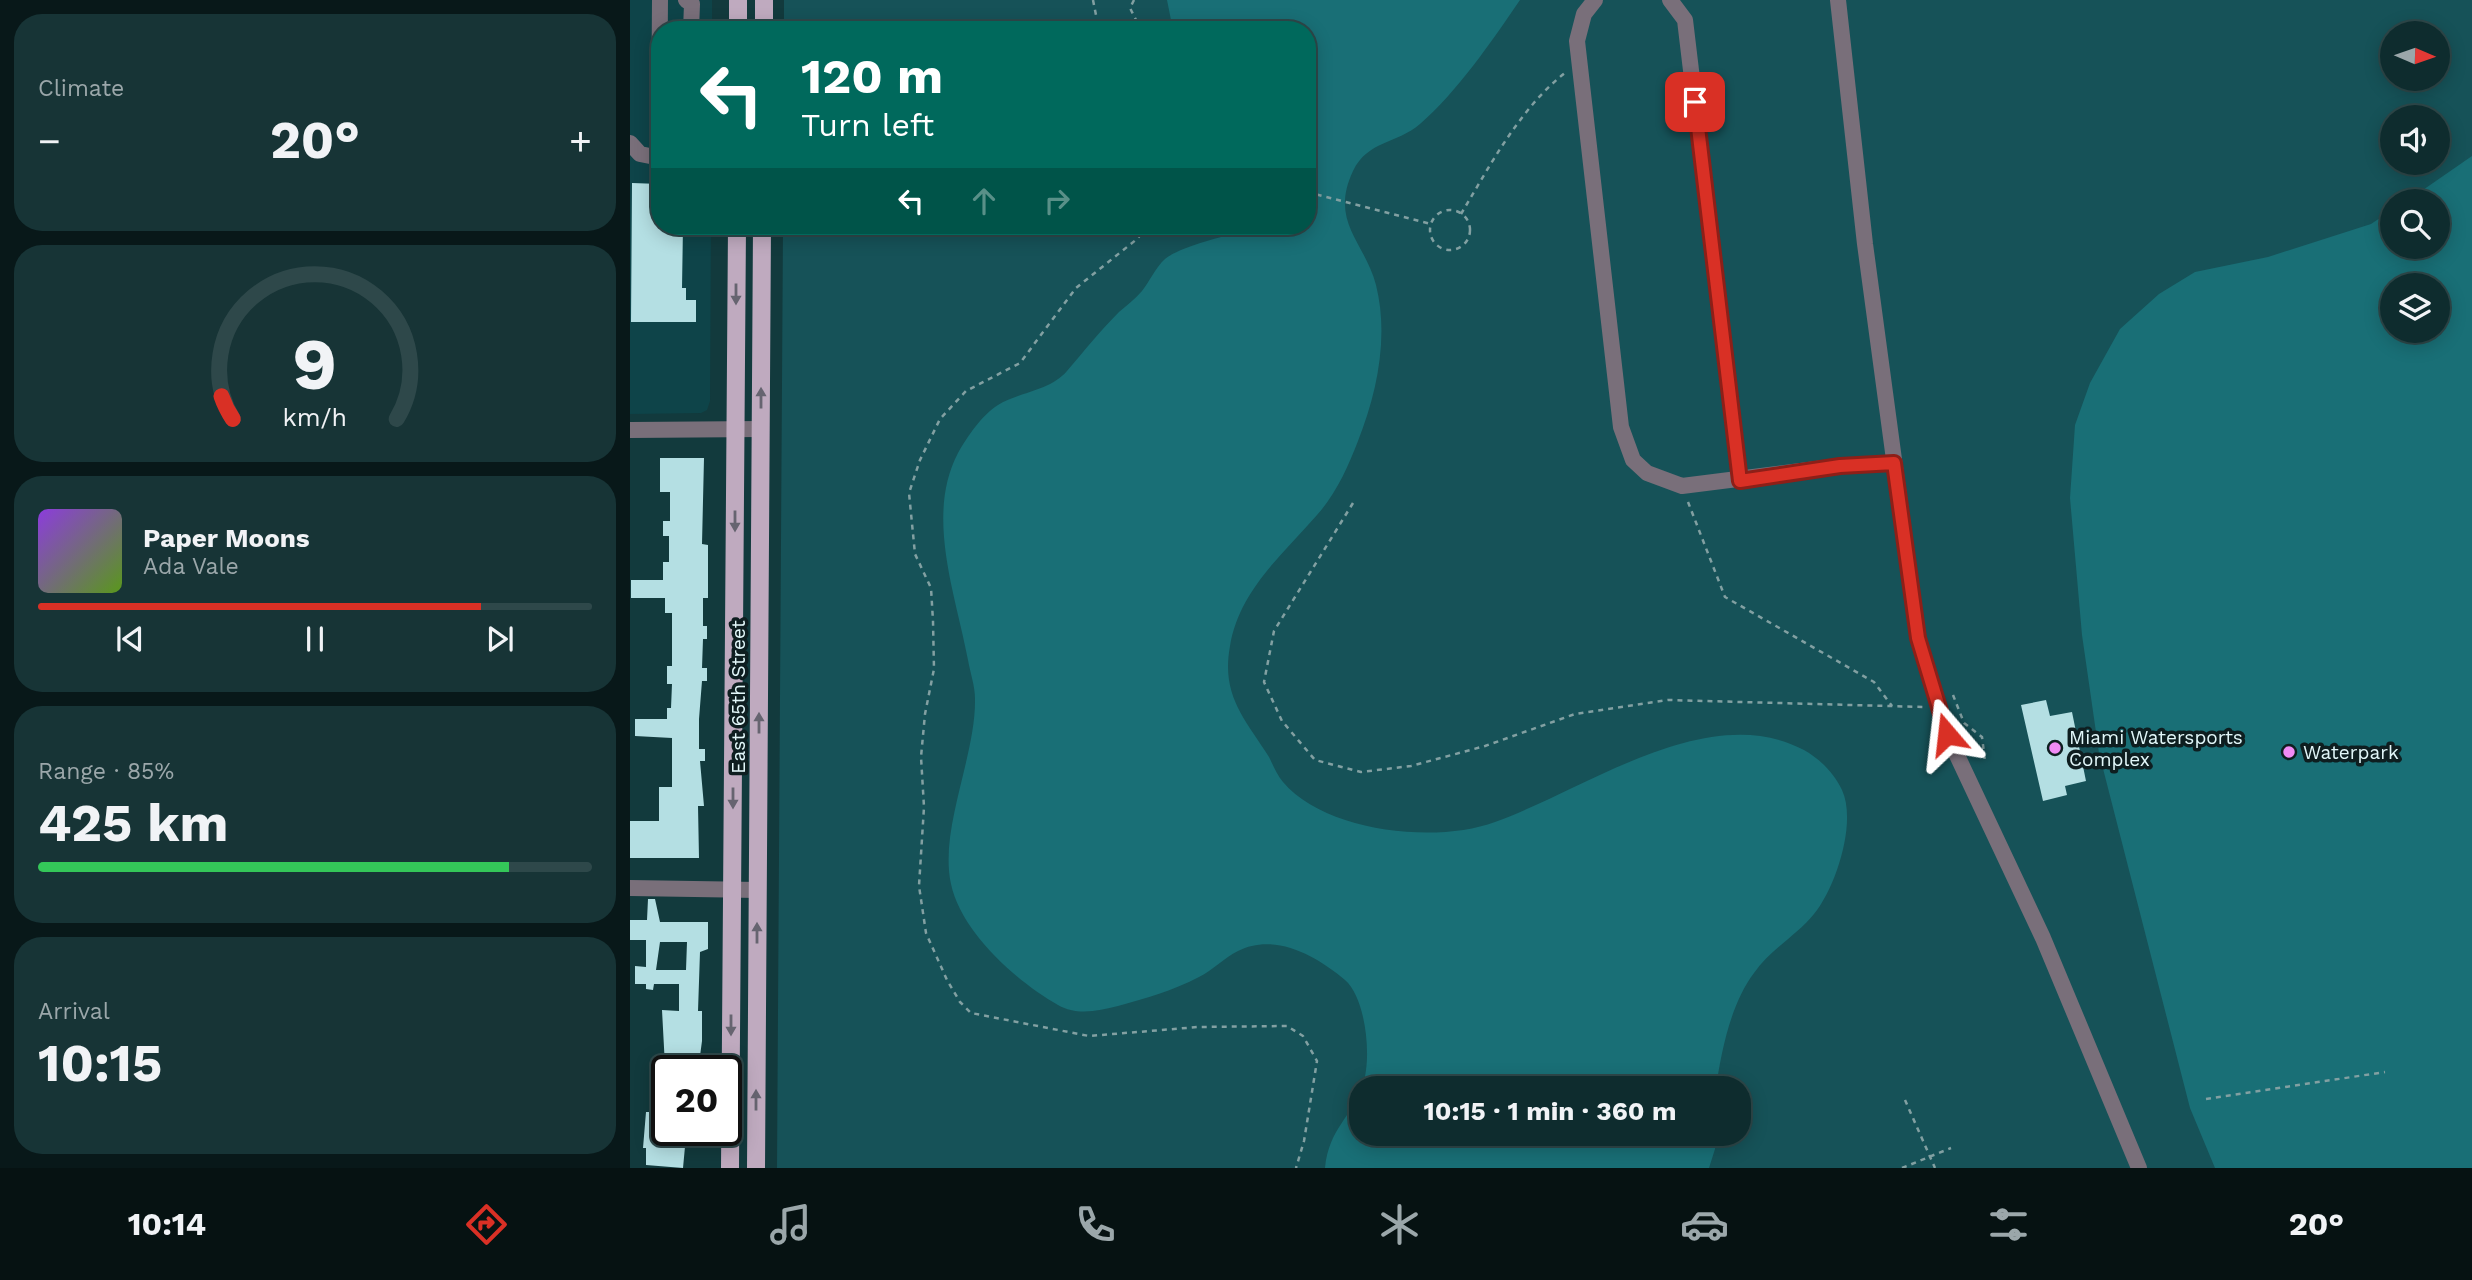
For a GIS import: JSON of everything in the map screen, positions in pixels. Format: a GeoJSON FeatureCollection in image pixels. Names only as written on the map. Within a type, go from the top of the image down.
{"type":"FeatureCollection","features":[{"type":"Feature","properties":{"kind":"main road"},"geometry":{"type":"LineString","coordinates":[[738,0],[738,21]]}},
{"type":"Feature","properties":{"kind":"main road"},"geometry":{"type":"LineString","coordinates":[[764,0],[764,21]]}},
{"type":"Feature","properties":{"kind":"main road","name":"East 65th Street"},"geometry":{"type":"LineString","coordinates":[[730,1168],[737,235]]}},
{"type":"Feature","properties":{"kind":"main road","name":"East 65th Street"},"geometry":{"type":"LineString","coordinates":[[756,1168],[762,235]]}},
{"type":"Feature","properties":{"kind":"street"},"geometry":{"type":"LineString","coordinates":[[660,0],[660,21]]}},
{"type":"Feature","properties":{"kind":"street"},"geometry":{"type":"LineString","coordinates":[[687,0],[692,4],[691,21]]}},
{"type":"Feature","properties":{"kind":"street"},"geometry":{"type":"LineString","coordinates":[[1595,0],[1584,14],[1577,41],[1620,427],[1633,460],[1647,473],[1682,486],[1740,481],[1840,466],[1894,463]]}},
{"type":"Feature","properties":{"kind":"street"},"geometry":{"type":"LineString","coordinates":[[1670,0],[1685,20],[1740,481]]}},
{"type":"Feature","properties":{"kind":"street"},"geometry":{"type":"LineString","coordinates":[[1838,0],[1865,244],[1918,638],[1947,734],[2043,938],[2139,1168]]}},
{"type":"Feature","properties":{"kind":"street"},"geometry":{"type":"LineString","coordinates":[[630,143],[640,154],[651,157]]}},
{"type":"Feature","properties":{"kind":"street"},"geometry":{"type":"LineString","coordinates":[[630,430],[761,429]]}},
{"type":"Feature","properties":{"kind":"street"},"geometry":{"type":"LineString","coordinates":[[630,888],[758,890]]}},
{"type":"Feature","properties":{"kind":"path"},"geometry":{"type":"LineString","coordinates":[[1093,0],[1097,21]]}},
{"type":"Feature","properties":{"kind":"path"},"geometry":{"type":"LineString","coordinates":[[1134,0],[1130,8],[1136,21]]}},
{"type":"Feature","properties":{"kind":"path"},"geometry":{"type":"LineString","coordinates":[[1461,214],[1506,139],[1549,85],[1580,62]]}},
{"type":"Feature","properties":{"kind":"path"},"geometry":{"type":"LineString","coordinates":[[1316,194],[1431,224]]}},
{"type":"Feature","properties":{"kind":"path"},"geometry":{"type":"LineString","coordinates":[[1447,210],[1461,214],[1466,219],[1469,233],[1467,239],[1456,249],[1449,250],[1436,244],[1430,231],[1434,217],[1447,210]]}},
{"type":"Feature","properties":{"kind":"path"},"geometry":{"type":"LineString","coordinates":[[1141,235],[1076,288],[1020,363],[966,391],[940,419],[920,460],[909,493],[915,554],[931,588],[933,621],[934,669],[925,714],[921,757],[924,807],[919,886],[926,933],[954,991],[971,1013],[1088,1036],[1244,1026],[1287,1026],[1303,1036],[1317,1061],[1304,1141],[1296,1168]]}},
{"type":"Feature","properties":{"kind":"path"},"geometry":{"type":"LineString","coordinates":[[1682,486],[1725,597],[1874,682],[1892,706]]}},
{"type":"Feature","properties":{"kind":"path"},"geometry":{"type":"LineString","coordinates":[[1353,503],[1274,632],[1264,682],[1282,721],[1315,760],[1362,772],[1411,766],[1485,746],[1575,714],[1668,700],[1938,707]]}},
{"type":"Feature","properties":{"kind":"path"},"geometry":{"type":"LineString","coordinates":[[1948,684],[1964,723],[1982,737],[1985,761]]}},
{"type":"Feature","properties":{"kind":"path"},"geometry":{"type":"LineString","coordinates":[[2206,1099],[2385,1072]]}},
{"type":"Feature","properties":{"kind":"path"},"geometry":{"type":"LineString","coordinates":[[1905,1100],[1935,1168]]}},
{"type":"Feature","properties":{"kind":"path"},"geometry":{"type":"LineString","coordinates":[[1902,1168],[1951,1148]]}},
{"type":"Feature","properties":{"kind":"shaded area"},"geometry":{"type":"Polygon","coordinates":[[[630,0],[712,0],[712,21],[651,21],[651,235],[711,235],[710,401],[707,410],[701,413],[630,414],[630,0]]]}},
{"type":"Feature","properties":{"kind":"shaded area"},"geometry":{"type":"Polygon","coordinates":[[[784,0],[2472,0],[2472,1168],[777,1168],[783,235],[1316,235],[1316,21],[784,21],[784,0]]]}},
{"type":"Feature","properties":{"kind":"shaded area"},"geometry":{"type":"Polygon","coordinates":[[[1167,0],[1520,0],[1473,65],[1434,111],[1411,130],[1367,153],[1353,171],[1345,204],[1347,218],[1371,270],[1380,305],[1381,345],[1371,404],[1336,489],[1324,507],[1264,575],[1242,608],[1230,646],[1228,663],[1232,692],[1243,718],[1283,782],[1302,799],[1326,812],[1383,829],[1443,832],[1471,829],[1530,808],[1647,755],[1688,742],[1728,735],[1767,737],[1804,750],[1816,758],[1839,784],[1846,803],[1846,836],[1842,854],[1830,888],[1814,914],[1768,957],[1746,985],[1728,1028],[1718,1076],[1365,1076],[1365,1029],[1358,1000],[1352,989],[1345,980],[1322,963],[1280,945],[1252,946],[1238,951],[1199,977],[1139,1000],[1103,1010],[1073,1010],[1042,995],[1009,969],[978,937],[957,902],[951,884],[950,840],[970,744],[975,699],[946,556],[943,529],[948,477],[958,453],[986,414],[1006,401],[1060,378],[1112,319],[1142,291],[1158,266],[1171,255],[1200,243],[1231,235],[1316,235],[1316,21],[1171,21],[1167,0]]]}},
{"type":"Feature","properties":{"kind":"shaded area","name":"Waterpark"},"geometry":{"type":"Polygon","coordinates":[[[2472,156],[2472,1168],[2215,1168],[2190,1108],[2099,753],[2082,635],[2070,498],[2075,425],[2090,383],[2120,329],[2159,294],[2195,272],[2268,257],[2371,224],[2380,218],[2380,259],[2450,259],[2450,189],[2424,189],[2445,175],[2450,175],[2450,171],[2472,156]]]}},
{"type":"Feature","properties":{"kind":"shaded area"},"geometry":{"type":"Polygon","coordinates":[[[1349,1112],[1349,1146],[1715,1146],[1715,1149],[1709,1168],[1325,1168],[1327,1154],[1349,1112]]]}},
{"type":"Feature","properties":{"kind":"building"},"geometry":{"type":"Polygon","coordinates":[[[632,183],[651,184],[651,235],[683,235],[682,288],[686,288],[686,300],[696,300],[696,322],[631,322],[632,183]]]}},
{"type":"Feature","properties":{"kind":"building"},"geometry":{"type":"Polygon","coordinates":[[[660,458],[704,458],[702,544],[708,545],[708,598],[703,598],[703,626],[707,626],[707,639],[703,639],[702,668],[707,668],[707,681],[702,681],[699,719],[699,749],[705,749],[705,761],[700,761],[704,806],[698,806],[699,858],[630,858],[630,821],[659,821],[659,787],[672,787],[672,738],[635,736],[635,719],[667,719],[667,708],[671,708],[672,684],[667,684],[667,666],[672,666],[672,613],[665,613],[665,598],[631,598],[631,580],[663,580],[663,562],[669,562],[669,536],[663,536],[663,521],[670,521],[670,492],[660,492],[660,458]]]}},
{"type":"Feature","properties":{"kind":"building","name":"Miami Watersports Complex"},"geometry":{"type":"Polygon","coordinates":[[[2046,700],[2050,716],[2072,712],[2086,781],[2065,786],[2067,795],[2043,801],[2021,705],[2046,700]]]}},
{"type":"Feature","properties":{"kind":"building"},"geometry":{"type":"Polygon","coordinates":[[[648,899],[655,899],[660,922],[708,922],[708,949],[700,952],[700,1055],[664,1055],[662,1010],[679,1011],[679,984],[654,984],[653,990],[646,989],[646,984],[635,984],[635,966],[646,967],[646,940],[630,940],[630,920],[647,920],[648,899]],[[660,942],[656,970],[686,970],[687,942],[660,942]]]}},
{"type":"Feature","properties":{"kind":"building"},"geometry":{"type":"Polygon","coordinates":[[[646,1112],[651,1112],[651,1146],[685,1146],[683,1168],[646,1165],[646,1148],[643,1148],[646,1112]]]}},
{"type":"Feature","properties":{"kind":"place","name":"Miami Watersports Complex"},"geometry":{"type":"Point","coordinates":[2055,748]}},
{"type":"Feature","properties":{"kind":"place","name":"Waterpark"},"geometry":{"type":"Point","coordinates":[2289,752]}},
{"type":"Feature","properties":{"kind":"route"},"geometry":{"type":"LineString","coordinates":[[1695,102],[1740,481],[1840,466],[1894,463],[1918,638],[1947,734]]}}]}
